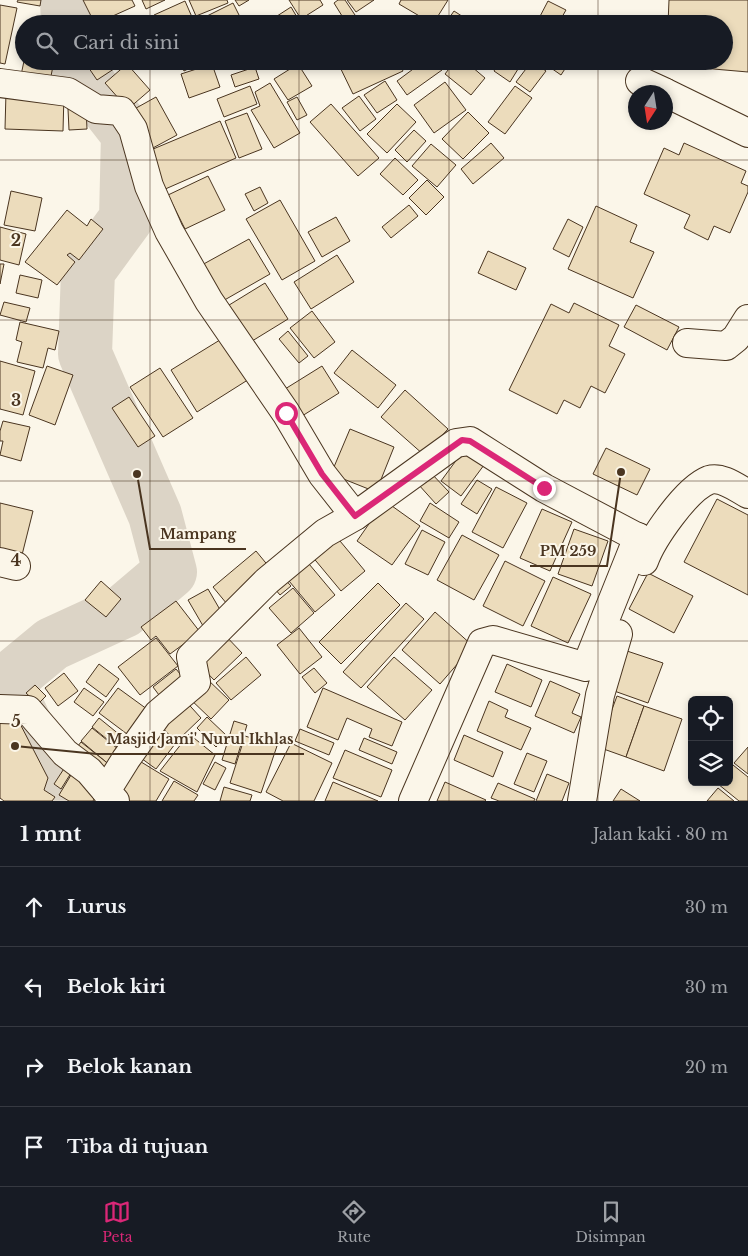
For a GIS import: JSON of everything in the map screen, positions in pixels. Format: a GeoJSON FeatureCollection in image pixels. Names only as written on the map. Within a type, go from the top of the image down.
{"type":"FeatureCollection","features":[{"type":"Feature","properties":{"kind":"street"},"geometry":{"type":"LineString","coordinates":[[640,81],[648,85]]}},
{"type":"Feature","properties":{"kind":"street"},"geometry":{"type":"LineString","coordinates":[[0,83],[68,92],[110,111],[133,128],[149,186],[169,231],[191,270],[238,345],[286,413],[322,474],[355,516]]}},
{"type":"Feature","properties":{"kind":"street"},"geometry":{"type":"LineString","coordinates":[[673,97],[748,133]]}},
{"type":"Feature","properties":{"kind":"street"},"geometry":{"type":"LineString","coordinates":[[687,343],[726,346],[736,338],[748,319]]}},
{"type":"Feature","properties":{"kind":"street"},"geometry":{"type":"LineString","coordinates":[[9,710],[89,771],[111,796],[126,759],[158,714],[196,682],[190,657],[267,581],[325,533],[355,516],[462,440],[470,441],[544,488],[644,540]]}},
{"type":"Feature","properties":{"kind":"street"},"geometry":{"type":"LineString","coordinates":[[413,801],[482,643],[493,640],[586,667],[644,540],[696,489],[709,480],[721,480],[748,494]]}},
{"type":"Feature","properties":{"kind":"street"},"geometry":{"type":"LineString","coordinates":[[582,801],[608,662],[644,540]]}},
{"type":"Feature","properties":{"kind":"building"},"geometry":{"type":"Polygon","coordinates":[[[18,0],[41,0],[40,6],[17,2],[18,0]]]}},
{"type":"Feature","properties":{"kind":"building"},"geometry":{"type":"Polygon","coordinates":[[[83,0],[132,0],[135,6],[115,15],[90,15],[83,0]]]}},
{"type":"Feature","properties":{"kind":"building"},"geometry":{"type":"Polygon","coordinates":[[[142,0],[165,0],[146,9],[142,0]]]}},
{"type":"Feature","properties":{"kind":"building"},"geometry":{"type":"Polygon","coordinates":[[[189,0],[227,0],[228,3],[196,15],[189,0]]]}},
{"type":"Feature","properties":{"kind":"building"},"geometry":{"type":"Polygon","coordinates":[[[235,0],[249,0],[239,6],[235,0]]]}},
{"type":"Feature","properties":{"kind":"building"},"geometry":{"type":"Polygon","coordinates":[[[289,0],[320,0],[323,5],[307,15],[298,15],[289,0]]]}},
{"type":"Feature","properties":{"kind":"building"},"geometry":{"type":"Polygon","coordinates":[[[338,0],[345,0],[355,15],[341,15],[334,3],[338,0]]]}},
{"type":"Feature","properties":{"kind":"building"},"geometry":{"type":"Polygon","coordinates":[[[347,0],[374,0],[356,12],[347,0]]]}},
{"type":"Feature","properties":{"kind":"building"},"geometry":{"type":"Polygon","coordinates":[[[401,0],[448,0],[439,15],[418,15],[399,4],[401,0]]]}},
{"type":"Feature","properties":{"kind":"building"},"geometry":{"type":"Polygon","coordinates":[[[669,0],[748,0],[748,72],[725,70],[733,70],[733,15],[668,15],[669,0]]]}},
{"type":"Feature","properties":{"kind":"building"},"geometry":{"type":"Polygon","coordinates":[[[185,1],[191,15],[154,15],[185,1]]]}},
{"type":"Feature","properties":{"kind":"building"},"geometry":{"type":"Polygon","coordinates":[[[548,1],[566,10],[563,15],[541,15],[548,1]]]}},
{"type":"Feature","properties":{"kind":"building"},"geometry":{"type":"Polygon","coordinates":[[[233,3],[239,15],[209,15],[233,3]]]}},
{"type":"Feature","properties":{"kind":"building"},"geometry":{"type":"Polygon","coordinates":[[[0,5],[17,8],[5,64],[0,63],[0,5]]]}},
{"type":"Feature","properties":{"kind":"building"},"geometry":{"type":"Polygon","coordinates":[[[291,7],[296,15],[279,15],[291,7]]]}},
{"type":"Feature","properties":{"kind":"building"},"geometry":{"type":"Polygon","coordinates":[[[454,11],[460,15],[451,15],[454,11]]]}},
{"type":"Feature","properties":{"kind":"building"},"geometry":{"type":"Polygon","coordinates":[[[22,70],[52,70],[49,86],[20,80],[22,70]]]}},
{"type":"Feature","properties":{"kind":"building"},"geometry":{"type":"Polygon","coordinates":[[[90,70],[112,70],[97,80],[90,70]]]}},
{"type":"Feature","properties":{"kind":"building"},"geometry":{"type":"Polygon","coordinates":[[[120,70],[132,70],[150,90],[128,109],[105,83],[120,70]]]}},
{"type":"Feature","properties":{"kind":"building"},"geometry":{"type":"Polygon","coordinates":[[[193,70],[214,70],[220,87],[189,98],[181,74],[193,70]]]}},
{"type":"Feature","properties":{"kind":"building"},"geometry":{"type":"Polygon","coordinates":[[[246,70],[256,70],[259,79],[235,87],[231,75],[246,70]]]}},
{"type":"Feature","properties":{"kind":"building"},"geometry":{"type":"Polygon","coordinates":[[[288,70],[302,70],[312,86],[288,100],[274,79],[288,70]]]}},
{"type":"Feature","properties":{"kind":"building"},"geometry":{"type":"Polygon","coordinates":[[[341,70],[403,71],[353,94],[341,70]]]}},
{"type":"Feature","properties":{"kind":"building"},"geometry":{"type":"Polygon","coordinates":[[[412,70],[442,70],[407,95],[397,81],[412,70]]]}},
{"type":"Feature","properties":{"kind":"building"},"geometry":{"type":"Polygon","coordinates":[[[448,70],[476,70],[485,78],[471,95],[445,74],[448,70]]]}},
{"type":"Feature","properties":{"kind":"building"},"geometry":{"type":"Polygon","coordinates":[[[495,70],[517,70],[510,82],[495,70]]]}},
{"type":"Feature","properties":{"kind":"building"},"geometry":{"type":"Polygon","coordinates":[[[525,70],[546,71],[530,92],[516,82],[525,70]]]}},
{"type":"Feature","properties":{"kind":"building"},"geometry":{"type":"Polygon","coordinates":[[[554,70],[564,70],[561,75],[554,70]]]}},
{"type":"Feature","properties":{"kind":"building"},"geometry":{"type":"Polygon","coordinates":[[[385,81],[397,100],[377,113],[364,95],[385,81]]]}},
{"type":"Feature","properties":{"kind":"building"},"geometry":{"type":"Polygon","coordinates":[[[445,82],[466,110],[434,133],[414,105],[445,82]]]}},
{"type":"Feature","properties":{"kind":"building"},"geometry":{"type":"Polygon","coordinates":[[[270,83],[300,133],[274,148],[251,110],[260,106],[255,92],[270,83]]]}},
{"type":"Feature","properties":{"kind":"building"},"geometry":{"type":"Polygon","coordinates":[[[250,86],[257,104],[224,117],[217,99],[250,86]]]}},
{"type":"Feature","properties":{"kind":"building"},"geometry":{"type":"Polygon","coordinates":[[[515,86],[532,98],[505,134],[488,122],[515,86]]]}},
{"type":"Feature","properties":{"kind":"building"},"geometry":{"type":"Polygon","coordinates":[[[6,92],[64,94],[63,131],[5,129],[6,92]]]}},
{"type":"Feature","properties":{"kind":"building"},"geometry":{"type":"Polygon","coordinates":[[[359,96],[376,119],[360,131],[342,108],[359,96]]]}},
{"type":"Feature","properties":{"kind":"building"},"geometry":{"type":"Polygon","coordinates":[[[156,97],[177,135],[151,149],[129,112],[156,97]]]}},
{"type":"Feature","properties":{"kind":"building"},"geometry":{"type":"Polygon","coordinates":[[[297,97],[307,115],[297,120],[287,102],[297,97]]]}},
{"type":"Feature","properties":{"kind":"building"},"geometry":{"type":"Polygon","coordinates":[[[331,104],[379,158],[358,176],[310,122],[331,104]]]}},
{"type":"Feature","properties":{"kind":"building"},"geometry":{"type":"Polygon","coordinates":[[[397,104],[416,122],[387,153],[367,134],[397,104]]]}},
{"type":"Feature","properties":{"kind":"building"},"geometry":{"type":"Polygon","coordinates":[[[86,108],[87,129],[69,130],[68,109],[86,108]]]}},
{"type":"Feature","properties":{"kind":"building"},"geometry":{"type":"Polygon","coordinates":[[[468,112],[489,133],[463,159],[442,139],[468,112]]]}},
{"type":"Feature","properties":{"kind":"building"},"geometry":{"type":"Polygon","coordinates":[[[247,113],[262,149],[239,158],[225,121],[247,113]]]}},
{"type":"Feature","properties":{"kind":"building"},"geometry":{"type":"Polygon","coordinates":[[[220,121],[236,158],[163,190],[146,152],[220,121]]]}},
{"type":"Feature","properties":{"kind":"building"},"geometry":{"type":"Polygon","coordinates":[[[414,130],[426,141],[407,162],[395,150],[414,130]]]}},
{"type":"Feature","properties":{"kind":"building"},"geometry":{"type":"Polygon","coordinates":[[[491,143],[504,158],[473,184],[461,169],[491,143]]]}},
{"type":"Feature","properties":{"kind":"building"},"geometry":{"type":"Polygon","coordinates":[[[684,143],[746,171],[741,183],[748,186],[748,192],[730,233],[714,226],[708,240],[684,228],[690,215],[644,194],[664,148],[679,155],[684,143]]]}},
{"type":"Feature","properties":{"kind":"building"},"geometry":{"type":"Polygon","coordinates":[[[431,144],[456,165],[437,187],[412,166],[431,144]]]}},
{"type":"Feature","properties":{"kind":"building"},"geometry":{"type":"Polygon","coordinates":[[[395,158],[418,180],[403,195],[380,174],[395,158]]]}},
{"type":"Feature","properties":{"kind":"building"},"geometry":{"type":"Polygon","coordinates":[[[208,176],[225,210],[185,229],[168,195],[208,176]]]}},
{"type":"Feature","properties":{"kind":"building"},"geometry":{"type":"Polygon","coordinates":[[[427,180],[444,197],[426,215],[409,198],[427,180]]]}},
{"type":"Feature","properties":{"kind":"building"},"geometry":{"type":"Polygon","coordinates":[[[260,187],[268,203],[254,211],[245,194],[260,187]]]}},
{"type":"Feature","properties":{"kind":"building"},"geometry":{"type":"Polygon","coordinates":[[[11,191],[42,198],[35,231],[4,225],[11,191]]]}},
{"type":"Feature","properties":{"kind":"building"},"geometry":{"type":"Polygon","coordinates":[[[280,200],[315,261],[282,280],[246,219],[280,200]]]}},
{"type":"Feature","properties":{"kind":"building"},"geometry":{"type":"Polygon","coordinates":[[[409,205],[418,216],[391,238],[382,227],[409,205]]]}},
{"type":"Feature","properties":{"kind":"building"},"geometry":{"type":"Polygon","coordinates":[[[596,206],[637,225],[630,242],[654,252],[633,298],[568,269],[596,206]]]}},
{"type":"Feature","properties":{"kind":"building"},"geometry":{"type":"Polygon","coordinates":[[[67,210],[87,226],[91,219],[103,229],[79,260],[70,253],[67,255],[75,262],[57,285],[25,262],[67,210]]]}},
{"type":"Feature","properties":{"kind":"building"},"geometry":{"type":"Polygon","coordinates":[[[336,217],[350,241],[322,257],[308,232],[336,217]]]}},
{"type":"Feature","properties":{"kind":"building"},"geometry":{"type":"Polygon","coordinates":[[[568,219],[583,227],[569,257],[553,249],[568,219]]]}},
{"type":"Feature","properties":{"kind":"building"},"geometry":{"type":"Polygon","coordinates":[[[0,227],[26,234],[19,265],[0,260],[0,227]]]}},
{"type":"Feature","properties":{"kind":"building"},"geometry":{"type":"Polygon","coordinates":[[[249,239],[270,274],[221,302],[200,266],[249,239]]]}},
{"type":"Feature","properties":{"kind":"building"},"geometry":{"type":"Polygon","coordinates":[[[488,251],[526,268],[516,290],[478,273],[488,251]]]}},
{"type":"Feature","properties":{"kind":"building"},"geometry":{"type":"Polygon","coordinates":[[[337,255],[354,282],[311,309],[294,282],[337,255]]]}},
{"type":"Feature","properties":{"kind":"building"},"geometry":{"type":"Polygon","coordinates":[[[0,264],[4,264],[0,284],[0,264]]]}},
{"type":"Feature","properties":{"kind":"building"},"geometry":{"type":"Polygon","coordinates":[[[20,275],[42,280],[38,298],[16,293],[20,275]]]}},
{"type":"Feature","properties":{"kind":"building"},"geometry":{"type":"Polygon","coordinates":[[[265,283],[288,319],[244,346],[221,310],[265,283]]]}},
{"type":"Feature","properties":{"kind":"building"},"geometry":{"type":"Polygon","coordinates":[[[4,302],[30,308],[26,322],[0,315],[4,302]]]}},
{"type":"Feature","properties":{"kind":"building"},"geometry":{"type":"Polygon","coordinates":[[[574,303],[619,325],[609,346],[625,354],[605,393],[591,386],[580,408],[564,400],[557,414],[509,390],[551,304],[569,313],[574,303]]]}},
{"type":"Feature","properties":{"kind":"building"},"geometry":{"type":"Polygon","coordinates":[[[636,305],[679,327],[667,350],[624,327],[636,305]]]}},
{"type":"Feature","properties":{"kind":"building"},"geometry":{"type":"Polygon","coordinates":[[[312,311],[335,342],[314,358],[290,328],[312,311]]]}},
{"type":"Feature","properties":{"kind":"building"},"geometry":{"type":"Polygon","coordinates":[[[20,322],[59,331],[55,350],[48,348],[43,368],[17,362],[22,342],[16,340],[20,322]]]}},
{"type":"Feature","properties":{"kind":"building"},"geometry":{"type":"Polygon","coordinates":[[[288,331],[308,356],[299,363],[279,339],[288,331]]]}},
{"type":"Feature","properties":{"kind":"building"},"geometry":{"type":"Polygon","coordinates":[[[228,335],[254,376],[197,412],[171,370],[228,335]]]}},
{"type":"Feature","properties":{"kind":"building"},"geometry":{"type":"Polygon","coordinates":[[[352,350],[396,385],[378,408],[334,373],[352,350]]]}},
{"type":"Feature","properties":{"kind":"building"},"geometry":{"type":"Polygon","coordinates":[[[0,361],[35,371],[23,415],[0,409],[0,361]]]}},
{"type":"Feature","properties":{"kind":"building"},"geometry":{"type":"Polygon","coordinates":[[[47,366],[73,375],[55,425],[29,415],[47,366]]]}},
{"type":"Feature","properties":{"kind":"building"},"geometry":{"type":"Polygon","coordinates":[[[322,366],[339,393],[302,416],[285,389],[322,366]]]}},
{"type":"Feature","properties":{"kind":"building"},"geometry":{"type":"Polygon","coordinates":[[[160,368],[193,418],[163,437],[130,387],[160,368]]]}},
{"type":"Feature","properties":{"kind":"building"},"geometry":{"type":"Polygon","coordinates":[[[405,390],[448,429],[424,455],[381,417],[405,390]]]}},
{"type":"Feature","properties":{"kind":"building"},"geometry":{"type":"Polygon","coordinates":[[[129,397],[155,436],[138,447],[112,408],[129,397]]]}},
{"type":"Feature","properties":{"kind":"building"},"geometry":{"type":"Polygon","coordinates":[[[3,421],[30,427],[21,461],[0,455],[3,441],[0,441],[0,431],[3,421]]]}},
{"type":"Feature","properties":{"kind":"building"},"geometry":{"type":"Polygon","coordinates":[[[350,429],[394,447],[376,492],[331,474],[350,429]]]}},
{"type":"Feature","properties":{"kind":"building"},"geometry":{"type":"Polygon","coordinates":[[[466,447],[487,461],[461,496],[441,481],[466,447]]]}},
{"type":"Feature","properties":{"kind":"building"},"geometry":{"type":"Polygon","coordinates":[[[606,448],[650,469],[637,495],[593,474],[606,448]]]}},
{"type":"Feature","properties":{"kind":"building"},"geometry":{"type":"Polygon","coordinates":[[[430,472],[449,492],[436,504],[418,484],[430,472]]]}},
{"type":"Feature","properties":{"kind":"building"},"geometry":{"type":"Polygon","coordinates":[[[477,480],[492,489],[477,514],[461,504],[477,480]]]}},
{"type":"Feature","properties":{"kind":"building"},"geometry":{"type":"Polygon","coordinates":[[[496,487],[527,503],[503,548],[472,532],[496,487]]]}},
{"type":"Feature","properties":{"kind":"building"},"geometry":{"type":"Polygon","coordinates":[[[717,499],[748,515],[748,595],[684,562],[717,499]]]}},
{"type":"Feature","properties":{"kind":"building"},"geometry":{"type":"Polygon","coordinates":[[[385,501],[420,526],[392,565],[357,541],[385,501]]]}},
{"type":"Feature","properties":{"kind":"building"},"geometry":{"type":"Polygon","coordinates":[[[0,503],[33,511],[22,555],[0,549],[0,503]]]}},
{"type":"Feature","properties":{"kind":"building"},"geometry":{"type":"Polygon","coordinates":[[[430,503],[459,522],[449,538],[420,521],[430,503]]]}},
{"type":"Feature","properties":{"kind":"building"},"geometry":{"type":"Polygon","coordinates":[[[542,509],[572,522],[550,571],[520,558],[542,509]]]}},
{"type":"Feature","properties":{"kind":"building"},"geometry":{"type":"Polygon","coordinates":[[[574,529],[608,541],[592,586],[558,574],[574,529]]]}},
{"type":"Feature","properties":{"kind":"building"},"geometry":{"type":"Polygon","coordinates":[[[422,530],[445,542],[428,575],[405,564],[422,530]]]}},
{"type":"Feature","properties":{"kind":"building"},"geometry":{"type":"Polygon","coordinates":[[[335,535],[365,571],[341,591],[311,555],[335,535]]]}},
{"type":"Feature","properties":{"kind":"building"},"geometry":{"type":"Polygon","coordinates":[[[462,535],[499,555],[474,600],[437,580],[462,535]]]}},
{"type":"Feature","properties":{"kind":"building"},"geometry":{"type":"Polygon","coordinates":[[[256,551],[270,568],[227,604],[213,587],[256,551]]]}},
{"type":"Feature","properties":{"kind":"building"},"geometry":{"type":"Polygon","coordinates":[[[304,558],[335,595],[315,612],[284,575],[304,558]]]}},
{"type":"Feature","properties":{"kind":"building"},"geometry":{"type":"Polygon","coordinates":[[[505,561],[545,581],[523,626],[483,606],[505,561]]]}},
{"type":"Feature","properties":{"kind":"building"},"geometry":{"type":"Polygon","coordinates":[[[648,573],[693,596],[674,633],[629,609],[648,573]]]}},
{"type":"Feature","properties":{"kind":"building"},"geometry":{"type":"Polygon","coordinates":[[[280,574],[291,586],[280,595],[270,583],[280,574]]]}},
{"type":"Feature","properties":{"kind":"building"},"geometry":{"type":"Polygon","coordinates":[[[553,577],[591,594],[568,643],[531,626],[553,577]]]}},
{"type":"Feature","properties":{"kind":"building"},"geometry":{"type":"Polygon","coordinates":[[[101,581],[121,599],[106,617],[85,600],[101,581]]]}},
{"type":"Feature","properties":{"kind":"building"},"geometry":{"type":"Polygon","coordinates":[[[378,583],[400,605],[341,664],[319,642],[378,583]]]}},
{"type":"Feature","properties":{"kind":"building"},"geometry":{"type":"Polygon","coordinates":[[[293,588],[314,613],[291,633],[269,608],[293,588]]]}},
{"type":"Feature","properties":{"kind":"building"},"geometry":{"type":"Polygon","coordinates":[[[208,589],[226,620],[206,631],[188,600],[208,589]]]}},
{"type":"Feature","properties":{"kind":"building"},"geometry":{"type":"Polygon","coordinates":[[[176,601],[200,632],[170,654],[156,636],[151,640],[141,627],[176,601]]]}},
{"type":"Feature","properties":{"kind":"building"},"geometry":{"type":"Polygon","coordinates":[[[406,603],[424,619],[361,688],[343,672],[406,603]]]}},
{"type":"Feature","properties":{"kind":"building"},"geometry":{"type":"Polygon","coordinates":[[[435,612],[473,646],[440,684],[402,650],[435,612]]]}},
{"type":"Feature","properties":{"kind":"building"},"geometry":{"type":"Polygon","coordinates":[[[299,628],[322,657],[300,674],[277,645],[299,628]]]}},
{"type":"Feature","properties":{"kind":"building"},"geometry":{"type":"Polygon","coordinates":[[[223,633],[242,653],[214,680],[195,660],[223,633]]]}},
{"type":"Feature","properties":{"kind":"building"},"geometry":{"type":"Polygon","coordinates":[[[156,638],[178,666],[140,695],[118,667],[156,638]]]}},
{"type":"Feature","properties":{"kind":"building"},"geometry":{"type":"Polygon","coordinates":[[[618,648],[663,663],[648,703],[603,687],[618,648]]]}},
{"type":"Feature","properties":{"kind":"building"},"geometry":{"type":"Polygon","coordinates":[[[246,657],[261,675],[231,700],[216,683],[246,657]]]}},
{"type":"Feature","properties":{"kind":"building"},"geometry":{"type":"Polygon","coordinates":[[[394,657],[432,690],[405,720],[367,687],[394,657]]]}},
{"type":"Feature","properties":{"kind":"building"},"geometry":{"type":"Polygon","coordinates":[[[99,664],[119,679],[106,697],[86,682],[99,664]]]}},
{"type":"Feature","properties":{"kind":"building"},"geometry":{"type":"Polygon","coordinates":[[[507,664],[542,680],[531,707],[495,692],[507,664]]]}},
{"type":"Feature","properties":{"kind":"building"},"geometry":{"type":"Polygon","coordinates":[[[314,668],[327,683],[315,693],[302,677],[314,668]]]}},
{"type":"Feature","properties":{"kind":"building"},"geometry":{"type":"Polygon","coordinates":[[[176,669],[186,681],[162,699],[153,687],[176,669]]]}},
{"type":"Feature","properties":{"kind":"building"},"geometry":{"type":"Polygon","coordinates":[[[64,673],[78,691],[58,706],[45,688],[64,673]]]}},
{"type":"Feature","properties":{"kind":"building"},"geometry":{"type":"Polygon","coordinates":[[[206,678],[229,700],[211,719],[188,697],[206,678]]]}},
{"type":"Feature","properties":{"kind":"building"},"geometry":{"type":"Polygon","coordinates":[[[550,681],[580,694],[572,713],[581,717],[574,733],[535,716],[550,681]]]}},
{"type":"Feature","properties":{"kind":"building"},"geometry":{"type":"Polygon","coordinates":[[[35,685],[46,696],[38,704],[26,693],[35,685]]]}},
{"type":"Feature","properties":{"kind":"building"},"geometry":{"type":"Polygon","coordinates":[[[84,688],[104,702],[93,716],[74,702],[84,688]]]}},
{"type":"Feature","properties":{"kind":"building"},"geometry":{"type":"Polygon","coordinates":[[[118,688],[151,712],[131,737],[99,713],[118,688]]]}},
{"type":"Feature","properties":{"kind":"building"},"geometry":{"type":"Polygon","coordinates":[[[323,688],[402,722],[392,746],[369,737],[372,729],[347,718],[338,740],[307,727],[323,688]]]}},
{"type":"Feature","properties":{"kind":"building"},"geometry":{"type":"Polygon","coordinates":[[[617,696],[644,706],[626,757],[598,747],[617,696]]]}},
{"type":"Feature","properties":{"kind":"building"},"geometry":{"type":"Polygon","coordinates":[[[182,697],[201,718],[176,742],[156,721],[182,697]]]}},
{"type":"Feature","properties":{"kind":"building"},"geometry":{"type":"Polygon","coordinates":[[[489,701],[508,710],[505,717],[531,728],[521,750],[477,731],[489,701]]]}},
{"type":"Feature","properties":{"kind":"building"},"geometry":{"type":"Polygon","coordinates":[[[644,706],[682,719],[664,771],[626,757],[644,706]]]}},
{"type":"Feature","properties":{"kind":"building"},"geometry":{"type":"Polygon","coordinates":[[[15,714],[48,778],[44,790],[55,797],[52,801],[4,801],[0,798],[0,721],[15,714]]]}},
{"type":"Feature","properties":{"kind":"building"},"geometry":{"type":"Polygon","coordinates":[[[207,717],[227,736],[216,747],[197,728],[207,717]]]}},
{"type":"Feature","properties":{"kind":"building"},"geometry":{"type":"Polygon","coordinates":[[[99,718],[131,744],[123,752],[92,727],[99,718]]]}},
{"type":"Feature","properties":{"kind":"building"},"geometry":{"type":"Polygon","coordinates":[[[234,721],[247,725],[235,764],[222,760],[234,721]]]}},
{"type":"Feature","properties":{"kind":"building"},"geometry":{"type":"Polygon","coordinates":[[[153,727],[175,744],[156,769],[134,753],[153,727]]]}},
{"type":"Feature","properties":{"kind":"building"},"geometry":{"type":"Polygon","coordinates":[[[92,728],[123,753],[112,767],[81,741],[92,728]]]}},
{"type":"Feature","properties":{"kind":"building"},"geometry":{"type":"Polygon","coordinates":[[[300,729],[334,743],[329,755],[295,741],[300,729]]]}},
{"type":"Feature","properties":{"kind":"building"},"geometry":{"type":"Polygon","coordinates":[[[189,734],[215,755],[197,792],[160,771],[189,734]]]}},
{"type":"Feature","properties":{"kind":"building"},"geometry":{"type":"Polygon","coordinates":[[[464,735],[503,752],[493,777],[454,760],[464,735]]]}},
{"type":"Feature","properties":{"kind":"building"},"geometry":{"type":"Polygon","coordinates":[[[245,736],[277,746],[261,793],[230,783],[245,736]]]}},
{"type":"Feature","properties":{"kind":"building"},"geometry":{"type":"Polygon","coordinates":[[[364,738],[397,752],[392,764],[359,750],[364,738]]]}},
{"type":"Feature","properties":{"kind":"building"},"geometry":{"type":"Polygon","coordinates":[[[81,742],[111,766],[101,778],[71,755],[81,742]]]}},
{"type":"Feature","properties":{"kind":"building"},"geometry":{"type":"Polygon","coordinates":[[[291,743],[332,763],[314,801],[283,801],[266,792],[291,743]]]}},
{"type":"Feature","properties":{"kind":"building"},"geometry":{"type":"Polygon","coordinates":[[[748,747],[748,774],[734,763],[748,747]]]}},
{"type":"Feature","properties":{"kind":"building"},"geometry":{"type":"Polygon","coordinates":[[[345,750],[392,770],[381,797],[333,778],[345,750]]]}},
{"type":"Feature","properties":{"kind":"building"},"geometry":{"type":"Polygon","coordinates":[[[527,753],[547,761],[534,792],[514,784],[527,753]]]}},
{"type":"Feature","properties":{"kind":"building"},"geometry":{"type":"Polygon","coordinates":[[[133,757],[169,779],[156,801],[123,801],[111,793],[133,757]]]}},
{"type":"Feature","properties":{"kind":"building"},"geometry":{"type":"Polygon","coordinates":[[[69,761],[76,765],[61,789],[54,784],[69,761]]]}},
{"type":"Feature","properties":{"kind":"building"},"geometry":{"type":"Polygon","coordinates":[[[215,762],[226,768],[215,790],[203,784],[215,762]]]}},
{"type":"Feature","properties":{"kind":"building"},"geometry":{"type":"Polygon","coordinates":[[[733,765],[748,777],[748,801],[739,801],[720,786],[733,786],[733,765]]]}},
{"type":"Feature","properties":{"kind":"building"},"geometry":{"type":"Polygon","coordinates":[[[74,770],[102,787],[93,801],[69,801],[59,795],[74,770]]]}},
{"type":"Feature","properties":{"kind":"building"},"geometry":{"type":"Polygon","coordinates":[[[547,774],[569,783],[562,801],[536,801],[547,774]]]}},
{"type":"Feature","properties":{"kind":"building"},"geometry":{"type":"Polygon","coordinates":[[[174,781],[198,795],[194,801],[162,801],[174,781]]]}},
{"type":"Feature","properties":{"kind":"building"},"geometry":{"type":"Polygon","coordinates":[[[333,782],[378,801],[325,801],[333,782]]]}},
{"type":"Feature","properties":{"kind":"building"},"geometry":{"type":"Polygon","coordinates":[[[445,782],[486,800],[437,801],[445,782]]]}},
{"type":"Feature","properties":{"kind":"building"},"geometry":{"type":"Polygon","coordinates":[[[498,783],[535,799],[534,801],[499,801],[491,798],[498,783]]]}},
{"type":"Feature","properties":{"kind":"building"},"geometry":{"type":"Polygon","coordinates":[[[224,787],[252,795],[250,801],[220,801],[224,787]]]}},
{"type":"Feature","properties":{"kind":"building"},"geometry":{"type":"Polygon","coordinates":[[[718,788],[734,801],[707,801],[718,788]]]}},
{"type":"Feature","properties":{"kind":"building"},"geometry":{"type":"Polygon","coordinates":[[[621,789],[640,801],[613,801],[621,789]]]}},
{"type":"Feature","properties":{"kind":"waterway"},"geometry":{"type":"LineString","coordinates":[[67,0],[68,15]]}},
{"type":"Feature","properties":{"kind":"waterway"},"geometry":{"type":"LineString","coordinates":[[56,801],[57,794],[6,682],[52,644],[124,611],[170,572],[155,515],[85,354],[88,271],[126,219],[128,134],[78,70]]}},
{"type":"Feature","properties":{"kind":"place","name":"PM 259"},"geometry":{"type":"Point","coordinates":[621,472]}},
{"type":"Feature","properties":{"kind":"place","name":"Mampang"},"geometry":{"type":"Point","coordinates":[137,474]}},
{"type":"Feature","properties":{"kind":"place","name":"Masjid Jami' Nurul Ikhlas"},"geometry":{"type":"Point","coordinates":[15,746]}},
{"type":"Feature","properties":{"kind":"route"},"geometry":{"type":"LineString","coordinates":[[286,413],[322,474],[355,516],[462,440],[470,441],[544,488]]}}]}
